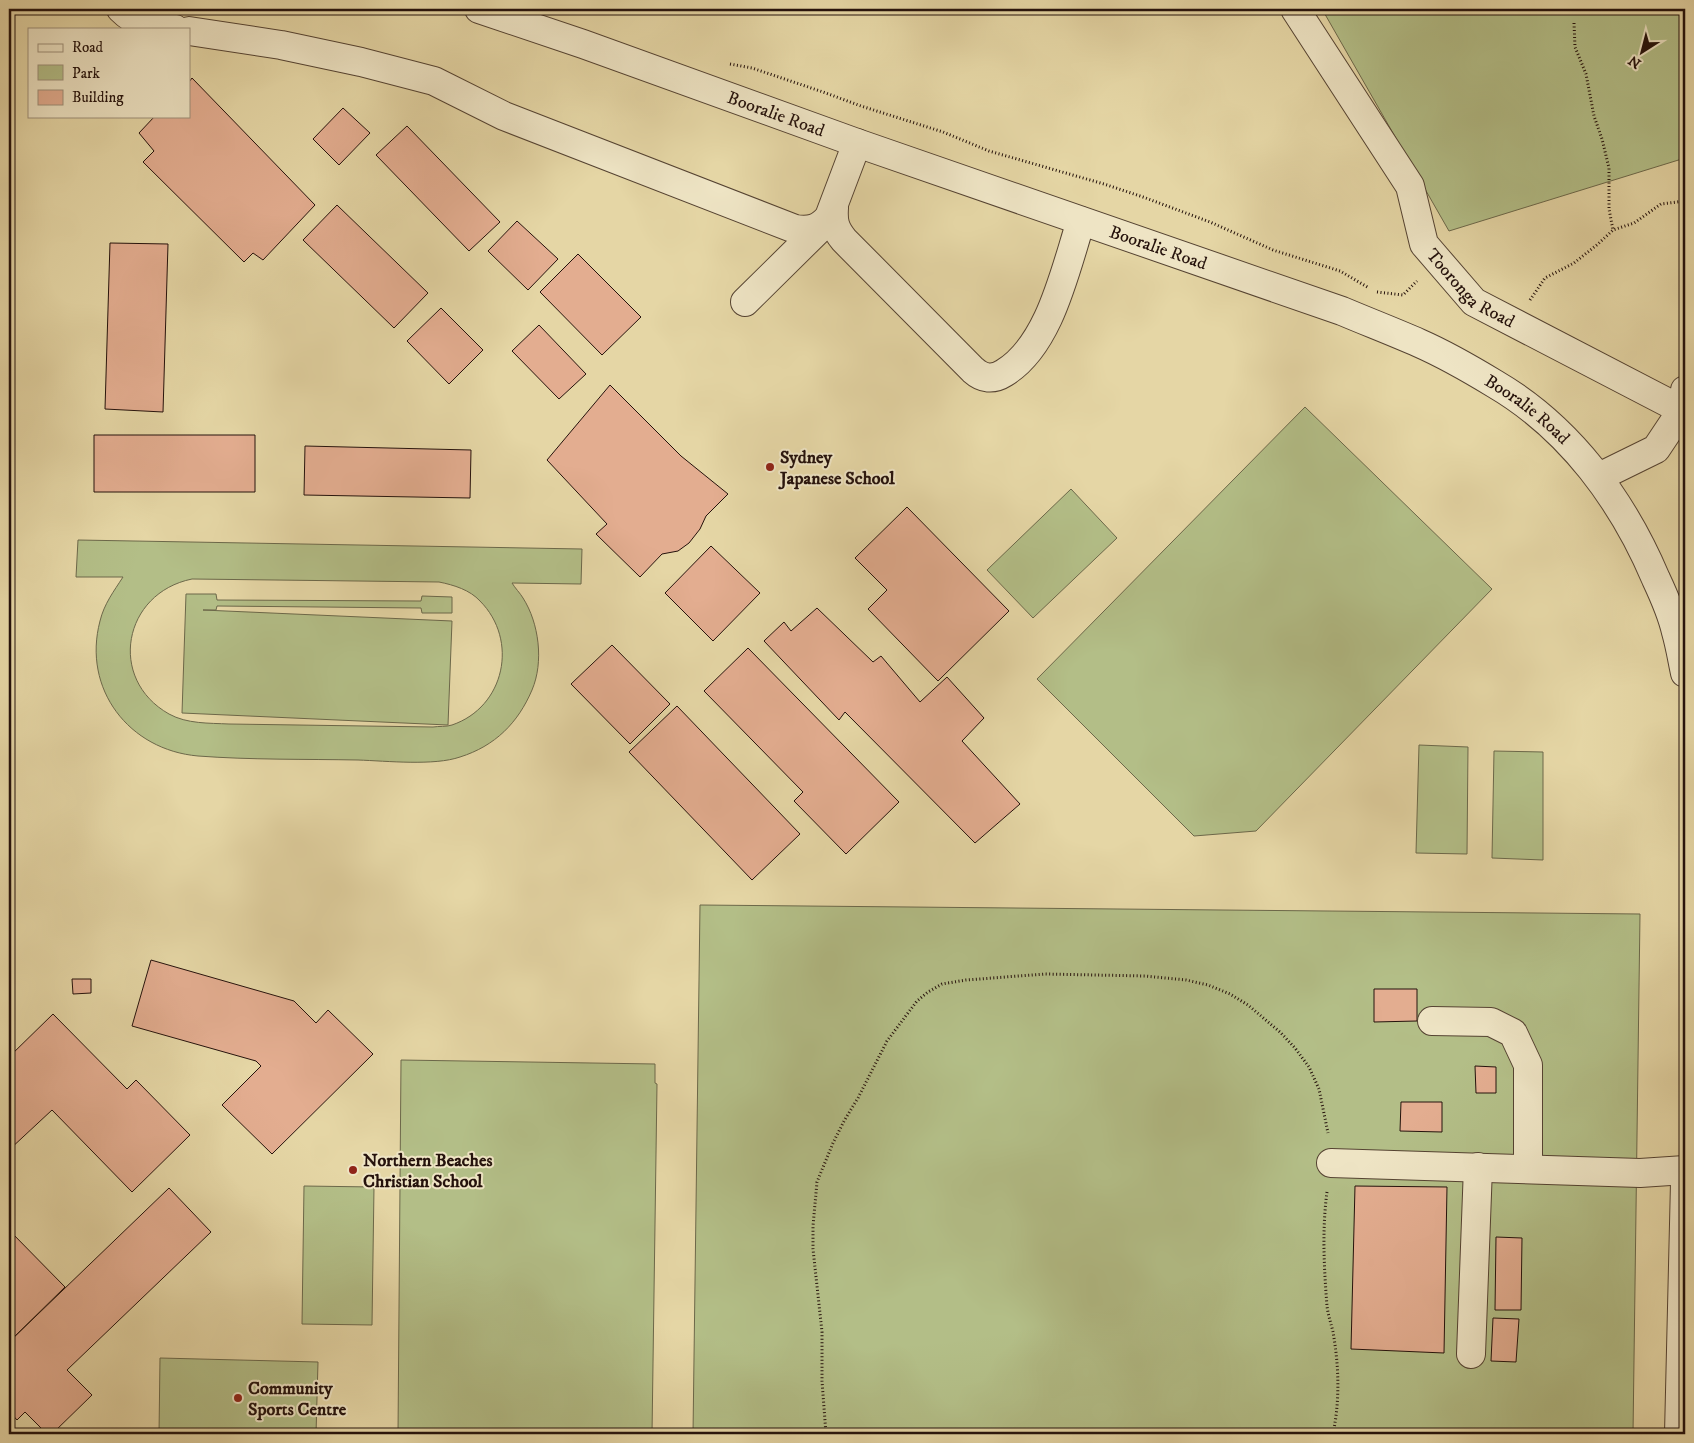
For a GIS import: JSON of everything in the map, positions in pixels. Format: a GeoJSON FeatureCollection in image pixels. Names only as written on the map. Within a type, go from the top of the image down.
{"type":"FeatureCollection","features":[{"type":"Feature","properties":{"kind":"street"},"geometry":{"type":"LineString","coordinates":[[121,9],[136,21],[169,28]]}},
{"type":"Feature","properties":{"kind":"street","name":"Booralie Road"},"geometry":{"type":"LineString","coordinates":[[479,9],[583,44],[1081,222],[1342,311],[1421,344],[1497,385],[1536,412],[1568,442],[1626,516],[1645,552],[1662,593],[1676,631],[1685,673]]}},
{"type":"Feature","properties":{"kind":"street","name":"Tooronga Road"},"geometry":{"type":"LineString","coordinates":[[1295,9],[1410,186],[1424,244],[1474,302],[1517,324],[1683,400]]}},
{"type":"Feature","properties":{"kind":"street"},"geometry":{"type":"LineString","coordinates":[[190,31],[281,45],[352,60],[434,81],[504,116],[795,229],[815,229],[828,216]]}},
{"type":"Feature","properties":{"kind":"street"},"geometry":{"type":"LineString","coordinates":[[746,302],[828,216],[858,143]]}},
{"type":"Feature","properties":{"kind":"street"},"geometry":{"type":"LineString","coordinates":[[828,216],[833,220],[836,230],[844,240],[978,375],[986,378],[993,378],[1009,370],[1029,352],[1038,338],[1053,306],[1081,222]]}},
{"type":"Feature","properties":{"kind":"street"},"geometry":{"type":"LineString","coordinates":[[1598,478],[1656,449],[1683,400]]}},
{"type":"Feature","properties":{"kind":"street"},"geometry":{"type":"LineString","coordinates":[[1432,1021],[1490,1022],[1513,1033],[1528,1065],[1528,1169]]}},
{"type":"Feature","properties":{"kind":"street"},"geometry":{"type":"LineString","coordinates":[[1331,1163],[1640,1173],[1685,1170]]}},
{"type":"Feature","properties":{"kind":"street"},"geometry":{"type":"LineString","coordinates":[[1471,1354],[1478,1167]]}},
{"type":"Feature","properties":{"kind":"street"},"geometry":{"type":"LineString","coordinates":[[1679,1434],[1683,1360],[1685,1182]]}},
{"type":"Feature","properties":{"kind":"path"},"geometry":{"type":"LineString","coordinates":[[1574,24],[1575,47],[1586,74],[1594,116],[1608,168],[1609,209],[1613,230]]}},
{"type":"Feature","properties":{"kind":"path"},"geometry":{"type":"LineString","coordinates":[[726,63],[752,68],[861,106],[944,132],[989,151],[1096,181],[1144,197],[1210,222],[1273,250],[1340,270],[1376,292],[1403,295],[1416,282],[1432,254]]}},
{"type":"Feature","properties":{"kind":"path"},"geometry":{"type":"LineString","coordinates":[[1517,324],[1545,278],[1574,263],[1613,230],[1634,223],[1660,204],[1685,201]]}},
{"type":"Feature","properties":{"kind":"path"},"geometry":{"type":"LineString","coordinates":[[826,1434],[822,1381],[822,1332],[813,1249],[813,1226],[817,1182],[833,1143],[883,1048],[916,1001],[942,984],[966,980],[1046,974],[1145,976],[1186,980],[1208,985],[1230,994],[1265,1018],[1295,1048],[1309,1067],[1319,1089],[1328,1132],[1331,1163],[1325,1210],[1324,1251],[1327,1308],[1333,1332],[1339,1380],[1333,1434]]}},
{"type":"Feature","properties":{"kind":"green space"},"geometry":{"type":"Polygon","coordinates":[[[1322,9],[1685,9],[1685,158],[1449,231],[1322,9]]]}},
{"type":"Feature","properties":{"kind":"green space"},"geometry":{"type":"Polygon","coordinates":[[[1305,407],[1492,589],[1256,831],[1194,836],[1037,679],[1305,407]]]}},
{"type":"Feature","properties":{"kind":"green space"},"geometry":{"type":"Polygon","coordinates":[[[1071,489],[1117,538],[1033,618],[987,570],[1071,489]]]}},
{"type":"Feature","properties":{"kind":"green space"},"geometry":{"type":"Polygon","coordinates":[[[78,540],[582,549],[581,584],[512,583],[522,596],[533,619],[539,655],[536,679],[520,713],[504,732],[484,747],[449,760],[424,762],[198,756],[173,751],[151,742],[132,729],[116,712],[105,692],[98,670],[96,646],[100,621],[107,603],[123,577],[76,577],[78,540]],[[192,579],[169,587],[151,601],[138,619],[131,639],[131,660],[137,680],[149,699],[169,714],[183,720],[229,724],[433,727],[452,725],[470,716],[484,704],[494,688],[500,671],[502,653],[500,634],[492,617],[480,601],[461,588],[439,582],[192,579]]]}},
{"type":"Feature","properties":{"kind":"green space"},"geometry":{"type":"Polygon","coordinates":[[[186,594],[216,594],[217,600],[421,601],[422,596],[452,597],[452,613],[422,613],[421,608],[217,606],[216,610],[203,610],[452,621],[448,725],[182,713],[186,594]]]}},
{"type":"Feature","properties":{"kind":"green space"},"geometry":{"type":"Polygon","coordinates":[[[1419,745],[1468,747],[1467,854],[1416,853],[1419,745]]]}},
{"type":"Feature","properties":{"kind":"green space"},"geometry":{"type":"Polygon","coordinates":[[[1494,751],[1543,752],[1543,860],[1492,858],[1494,751]]]}},
{"type":"Feature","properties":{"kind":"green space"},"geometry":{"type":"Polygon","coordinates":[[[700,905],[1640,914],[1633,1434],[693,1434],[700,905]]]}},
{"type":"Feature","properties":{"kind":"green space"},"geometry":{"type":"Polygon","coordinates":[[[401,1060],[655,1064],[655,1083],[657,1084],[652,1434],[398,1434],[401,1060]]]}},
{"type":"Feature","properties":{"kind":"green space"},"geometry":{"type":"Polygon","coordinates":[[[304,1186],[374,1187],[372,1325],[302,1324],[304,1186]]]}},
{"type":"Feature","properties":{"kind":"green space","name":"Community Sports Centre"},"geometry":{"type":"Polygon","coordinates":[[[160,1358],[318,1362],[316,1434],[159,1434],[160,1358]]]}},
{"type":"Feature","properties":{"kind":"building"},"geometry":{"type":"Polygon","coordinates":[[[192,78],[315,205],[263,260],[253,253],[244,262],[143,162],[154,151],[139,133],[153,118],[190,118],[190,81],[192,78]]]}},
{"type":"Feature","properties":{"kind":"building"},"geometry":{"type":"Polygon","coordinates":[[[343,108],[370,133],[339,165],[313,139],[343,108]]]}},
{"type":"Feature","properties":{"kind":"building"},"geometry":{"type":"Polygon","coordinates":[[[407,126],[500,222],[469,251],[376,155],[407,126]]]}},
{"type":"Feature","properties":{"kind":"building"},"geometry":{"type":"Polygon","coordinates":[[[337,205],[428,293],[394,328],[303,240],[337,205]]]}},
{"type":"Feature","properties":{"kind":"building"},"geometry":{"type":"Polygon","coordinates":[[[517,221],[558,259],[528,290],[488,251],[517,221]]]}},
{"type":"Feature","properties":{"kind":"building"},"geometry":{"type":"Polygon","coordinates":[[[110,243],[168,244],[163,412],[105,409],[110,243]]]}},
{"type":"Feature","properties":{"kind":"building"},"geometry":{"type":"Polygon","coordinates":[[[578,254],[641,317],[602,355],[540,292],[578,254]]]}},
{"type":"Feature","properties":{"kind":"building"},"geometry":{"type":"Polygon","coordinates":[[[441,308],[483,350],[449,384],[407,341],[441,308]]]}},
{"type":"Feature","properties":{"kind":"building"},"geometry":{"type":"Polygon","coordinates":[[[539,325],[586,374],[559,399],[512,351],[539,325]]]}},
{"type":"Feature","properties":{"kind":"building"},"geometry":{"type":"Polygon","coordinates":[[[610,385],[681,456],[728,494],[706,516],[700,529],[689,543],[678,551],[662,554],[640,577],[596,534],[607,524],[547,460],[610,385]]]}},
{"type":"Feature","properties":{"kind":"building"},"geometry":{"type":"Polygon","coordinates":[[[94,435],[255,435],[255,492],[94,492],[94,435]]]}},
{"type":"Feature","properties":{"kind":"building"},"geometry":{"type":"Polygon","coordinates":[[[305,446],[471,450],[470,498],[304,495],[305,446]]]}},
{"type":"Feature","properties":{"kind":"building"},"geometry":{"type":"Polygon","coordinates":[[[907,507],[1009,611],[938,681],[868,609],[887,590],[855,558],[907,507]]]}},
{"type":"Feature","properties":{"kind":"building"},"geometry":{"type":"Polygon","coordinates":[[[711,546],[760,593],[713,641],[665,593],[711,546]]]}},
{"type":"Feature","properties":{"kind":"building"},"geometry":{"type":"Polygon","coordinates":[[[817,608],[873,662],[881,656],[920,702],[947,677],[984,718],[962,741],[1020,804],[975,843],[845,712],[839,720],[764,641],[784,622],[791,631],[817,608]]]}},
{"type":"Feature","properties":{"kind":"building"},"geometry":{"type":"Polygon","coordinates":[[[612,645],[670,704],[630,744],[571,684],[612,645]]]}},
{"type":"Feature","properties":{"kind":"building"},"geometry":{"type":"Polygon","coordinates":[[[748,648],[899,802],[846,854],[794,801],[803,792],[704,691],[748,648]]]}},
{"type":"Feature","properties":{"kind":"building"},"geometry":{"type":"Polygon","coordinates":[[[677,706],[800,834],[752,880],[629,752],[677,706]]]}},
{"type":"Feature","properties":{"kind":"building"},"geometry":{"type":"Polygon","coordinates":[[[151,960],[294,1001],[316,1023],[328,1010],[373,1054],[272,1154],[222,1105],[261,1066],[256,1061],[132,1026],[151,960]]]}},
{"type":"Feature","properties":{"kind":"building"},"geometry":{"type":"Polygon","coordinates":[[[72,979],[91,979],[91,993],[73,994],[72,979]]]}},
{"type":"Feature","properties":{"kind":"building"},"geometry":{"type":"Polygon","coordinates":[[[1374,989],[1417,989],[1417,1021],[1374,1022],[1374,989]]]}},
{"type":"Feature","properties":{"kind":"building"},"geometry":{"type":"Polygon","coordinates":[[[53,1014],[127,1089],[136,1080],[190,1135],[132,1192],[52,1110],[9,1150],[9,1057],[53,1014]]]}},
{"type":"Feature","properties":{"kind":"building"},"geometry":{"type":"Polygon","coordinates":[[[1475,1066],[1496,1067],[1496,1093],[1476,1093],[1475,1066]]]}},
{"type":"Feature","properties":{"kind":"building"},"geometry":{"type":"Polygon","coordinates":[[[1401,1102],[1442,1102],[1442,1132],[1400,1131],[1401,1102]]]}},
{"type":"Feature","properties":{"kind":"building"},"geometry":{"type":"Polygon","coordinates":[[[1355,1186],[1447,1187],[1444,1353],[1351,1349],[1355,1186]]]}},
{"type":"Feature","properties":{"kind":"building"},"geometry":{"type":"Polygon","coordinates":[[[169,1188],[211,1232],[67,1370],[92,1395],[52,1434],[47,1434],[25,1412],[17,1420],[9,1411],[9,1342],[169,1188]]]}},
{"type":"Feature","properties":{"kind":"building"},"geometry":{"type":"Polygon","coordinates":[[[9,1230],[65,1287],[9,1342],[9,1230]]]}},
{"type":"Feature","properties":{"kind":"building"},"geometry":{"type":"Polygon","coordinates":[[[1496,1237],[1522,1238],[1521,1310],[1495,1310],[1496,1237]]]}},
{"type":"Feature","properties":{"kind":"building"},"geometry":{"type":"Polygon","coordinates":[[[1493,1318],[1519,1319],[1516,1362],[1491,1361],[1493,1318]]]}},
{"type":"Feature","properties":{"kind":"place","name":"Sydney Japanese School"},"geometry":{"type":"Point","coordinates":[770,467]}},
{"type":"Feature","properties":{"kind":"place","name":"Northern Beaches Christian School"},"geometry":{"type":"Point","coordinates":[353,1170]}},
{"type":"Feature","properties":{"kind":"place","name":"Community Sports Centre"},"geometry":{"type":"Point","coordinates":[238,1398]}}]}
